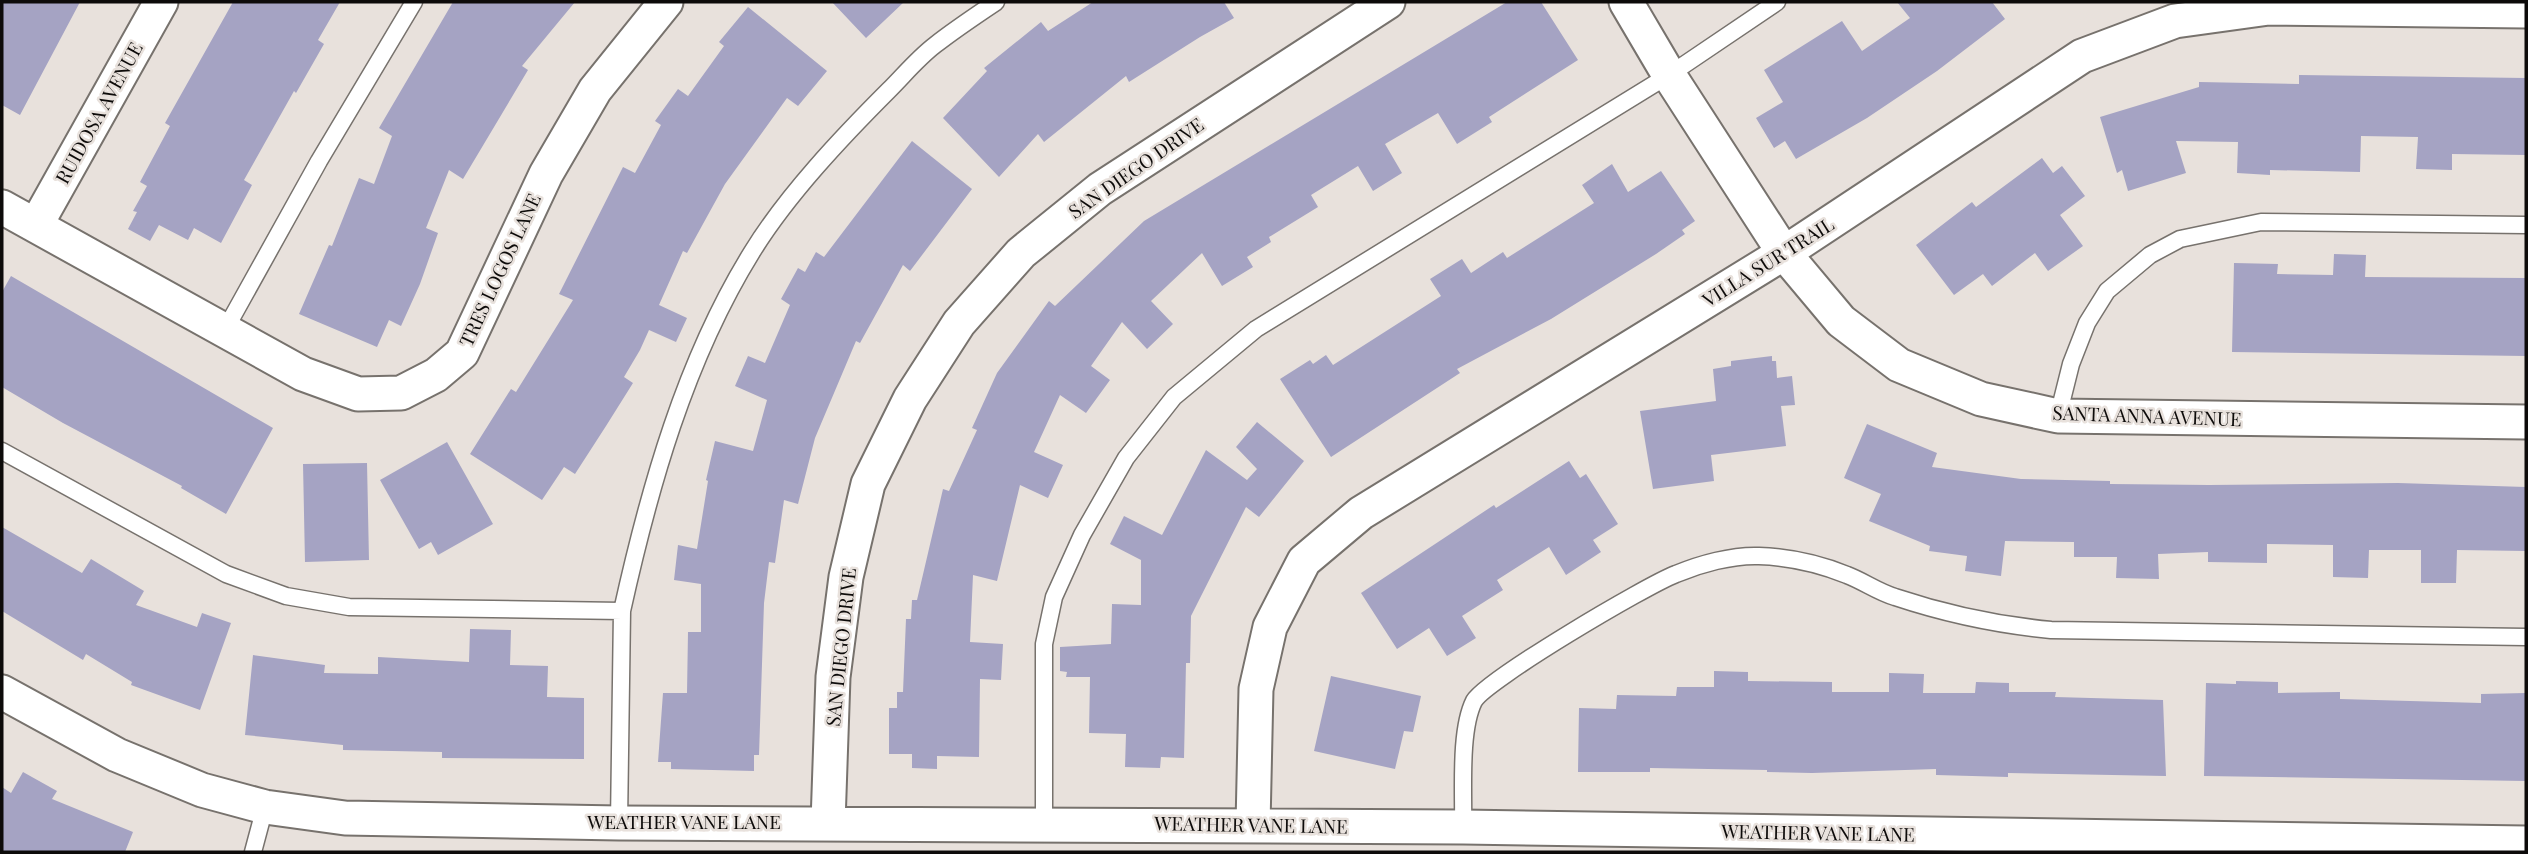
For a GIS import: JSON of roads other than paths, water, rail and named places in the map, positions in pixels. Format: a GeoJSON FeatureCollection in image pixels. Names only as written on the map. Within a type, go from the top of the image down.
{"type":"FeatureCollection","features":[{"type":"Feature","properties":{"kind":"street","name":"RUIDOSA AVENUE"},"geometry":{"type":"LineString","coordinates":[[36,225],[161,2]]}},
{"type":"Feature","properties":{"kind":"street","name":"TRES LOGOS LANE"},"geometry":{"type":"LineString","coordinates":[[2,206],[303,374],[358,394],[401,393],[436,375],[462,353],[546,174],[594,90],[666,2]]}},
{"type":"Feature","properties":{"kind":"street","name":"SAN DIEGO DRIVE"},"geometry":{"type":"LineString","coordinates":[[828,823],[833,677],[846,577],[868,484],[910,399],[960,323],[1021,253],[1100,189],[1388,2]]}},
{"type":"Feature","properties":{"kind":"street","name":"SANTA ANNA AVENUE"},"geometry":{"type":"LineString","coordinates":[[1626,2],[1669,75],[1784,253],[1841,321],[1899,365],[1981,399],[2058,416],[2526,422]]}},
{"type":"Feature","properties":{"kind":"street","name":"VILLA SUR TRAIL"},"geometry":{"type":"LineString","coordinates":[[1253,825],[1256,689],[1270,627],[1304,561],[1361,513],[1784,253],[2082,56],[2175,21],[2269,8],[2526,11]]}},
{"type":"Feature","properties":{"kind":"street","name":"WEATHER VANE LANE"},"geometry":{"type":"LineString","coordinates":[[2,692],[117,755],[202,789],[265,807],[345,818],[1463,827],[2244,846],[2526,844]]}},
{"type":"Feature","properties":{"kind":"lane"},"geometry":{"type":"LineString","coordinates":[[225,330],[319,161],[414,2]]}},
{"type":"Feature","properties":{"kind":"lane"},"geometry":{"type":"LineString","coordinates":[[619,822],[622,611],[637,544],[673,421],[712,327],[752,252],[800,187],[871,108],[933,46],[996,2]]}},
{"type":"Feature","properties":{"kind":"lane"},"geometry":{"type":"LineString","coordinates":[[1044,824],[1044,644],[1055,597],[1082,535],[1126,458],[1174,397],[1256,329],[1669,75],[1777,2]]}},
{"type":"Feature","properties":{"kind":"lane"},"geometry":{"type":"LineString","coordinates":[[2058,416],[2071,364],[2087,323],[2107,291],[2150,255],[2180,239],[2261,222],[2526,225]]}},
{"type":"Feature","properties":{"kind":"lane"},"geometry":{"type":"LineString","coordinates":[[2,451],[226,574],[286,596],[349,607],[622,611]]}},
{"type":"Feature","properties":{"kind":"lane"},"geometry":{"type":"LineString","coordinates":[[1463,827],[1465,727],[1475,699],[1499,679],[1629,598],[1676,574],[1723,560],[1757,556],[1796,560],[1847,575],[1893,597],[1997,624],[2051,630],[2526,637]]}},
{"type":"Feature","properties":{"kind":"lane"},"geometry":{"type":"LineString","coordinates":[[253,852],[265,807]]}}]}
